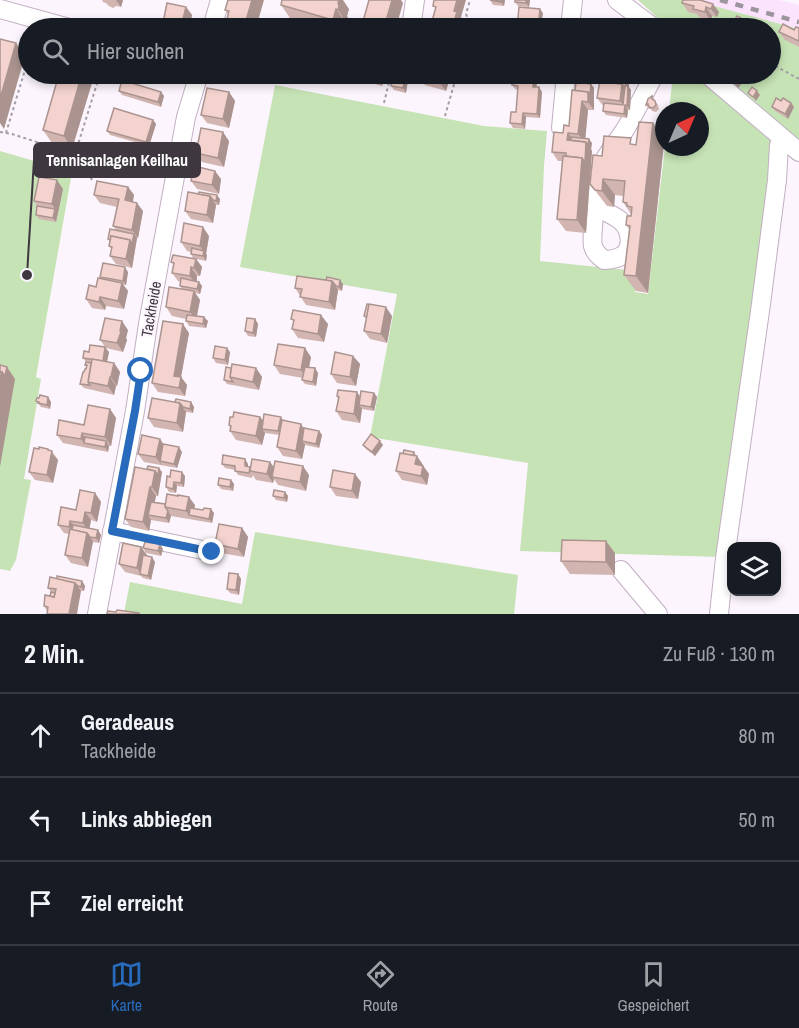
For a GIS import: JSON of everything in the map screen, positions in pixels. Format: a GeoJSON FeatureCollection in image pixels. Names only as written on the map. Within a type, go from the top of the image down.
{"type":"FeatureCollection","features":[{"type":"Feature","properties":{"kind":"street"},"geometry":{"type":"LineString","coordinates":[[215,18],[220,0]]}},
{"type":"Feature","properties":{"kind":"street"},"geometry":{"type":"LineString","coordinates":[[412,18],[415,0]]}},
{"type":"Feature","properties":{"kind":"street"},"geometry":{"type":"LineString","coordinates":[[571,18],[573,0]]}},
{"type":"Feature","properties":{"kind":"street"},"geometry":{"type":"LineString","coordinates":[[617,0],[641,18]]}},
{"type":"Feature","properties":{"kind":"street"},"geometry":{"type":"LineString","coordinates":[[0,9],[33,18]]}},
{"type":"Feature","properties":{"kind":"street","name":"Tackheide"},"geometry":{"type":"LineString","coordinates":[[97,614],[186,117],[196,84]]}},
{"type":"Feature","properties":{"kind":"street"},"geometry":{"type":"LineString","coordinates":[[561,128],[565,84]]}},
{"type":"Feature","properties":{"kind":"street"},"geometry":{"type":"LineString","coordinates":[[595,206],[599,169],[626,129],[650,84]]}},
{"type":"Feature","properties":{"kind":"street"},"geometry":{"type":"LineString","coordinates":[[719,84],[799,152]]}},
{"type":"Feature","properties":{"kind":"street"},"geometry":{"type":"LineString","coordinates":[[719,614],[726,548],[760,315],[777,180],[779,145]]}},
{"type":"Feature","properties":{"kind":"street"},"geometry":{"type":"LineString","coordinates":[[112,531],[212,552]]}},
{"type":"Feature","properties":{"kind":"street"},"geometry":{"type":"LineString","coordinates":[[621,570],[658,614]]}},
{"type":"Feature","properties":{"kind":"path"},"geometry":{"type":"LineString","coordinates":[[468,18],[466,14],[470,0]]}},
{"type":"Feature","properties":{"kind":"path"},"geometry":{"type":"LineString","coordinates":[[781,69],[799,79]]}},
{"type":"Feature","properties":{"kind":"path"},"geometry":{"type":"LineString","coordinates":[[6,134],[21,84]]}},
{"type":"Feature","properties":{"kind":"path"},"geometry":{"type":"LineString","coordinates":[[75,154],[97,84]]}},
{"type":"Feature","properties":{"kind":"path"},"geometry":{"type":"LineString","coordinates":[[384,103],[389,84]]}},
{"type":"Feature","properties":{"kind":"path"},"geometry":{"type":"LineString","coordinates":[[445,116],[454,84]]}},
{"type":"Feature","properties":{"kind":"path"},"geometry":{"type":"LineString","coordinates":[[0,132],[80,156],[92,180]]}},
{"type":"Feature","properties":{"kind":"shaded area"},"geometry":{"type":"Polygon","coordinates":[[[692,0],[779,0],[799,5],[799,29],[781,24],[781,18],[758,18],[692,0]]]}},
{"type":"Feature","properties":{"kind":"green space"},"geometry":{"type":"Polygon","coordinates":[[[638,0],[692,0],[758,18],[658,18],[638,0]]]}},
{"type":"Feature","properties":{"kind":"green space"},"geometry":{"type":"Polygon","coordinates":[[[781,24],[799,29],[799,142],[732,84],[781,84],[781,24]]]}},
{"type":"Feature","properties":{"kind":"green space"},"geometry":{"type":"Polygon","coordinates":[[[672,84],[704,84],[778,147],[721,557],[520,551],[528,463],[370,437],[397,294],[240,267],[275,85],[484,126],[547,131],[540,261],[637,271],[635,292],[648,294],[664,156],[709,156],[709,102],[670,102],[672,84]]]}},
{"type":"Feature","properties":{"kind":"green space"},"geometry":{"type":"Polygon","coordinates":[[[0,151],[72,172],[36,377],[41,379],[24,479],[31,480],[16,560],[10,571],[0,569],[0,151]]]}},
{"type":"Feature","properties":{"kind":"green space"},"geometry":{"type":"Polygon","coordinates":[[[255,532],[518,575],[514,614],[124,613],[130,582],[242,604],[255,532]]]}},
{"type":"Feature","properties":{"kind":"building"},"geometry":{"type":"Polygon","coordinates":[[[228,0],[252,0],[247,18],[227,18],[229,11],[225,10],[228,0]]]}},
{"type":"Feature","properties":{"kind":"building"},"geometry":{"type":"Polygon","coordinates":[[[282,0],[339,0],[338,10],[336,9],[334,18],[281,5],[282,0]]]}},
{"type":"Feature","properties":{"kind":"building"},"geometry":{"type":"Polygon","coordinates":[[[369,0],[392,0],[387,18],[364,18],[369,0]]]}},
{"type":"Feature","properties":{"kind":"building"},"geometry":{"type":"Polygon","coordinates":[[[434,0],[457,0],[454,11],[457,12],[455,18],[433,18],[436,7],[433,6],[434,0]]]}},
{"type":"Feature","properties":{"kind":"building"},"geometry":{"type":"Polygon","coordinates":[[[515,0],[526,0],[526,3],[515,2],[515,0]]]}},
{"type":"Feature","properties":{"kind":"building"},"geometry":{"type":"Polygon","coordinates":[[[683,0],[700,0],[713,4],[711,9],[706,7],[705,12],[682,3],[683,0]]]}},
{"type":"Feature","properties":{"kind":"building"},"geometry":{"type":"Polygon","coordinates":[[[167,3],[186,7],[183,18],[164,18],[167,3]]]}},
{"type":"Feature","properties":{"kind":"building"},"geometry":{"type":"Polygon","coordinates":[[[519,7],[540,9],[539,18],[518,18],[519,7]]]}},
{"type":"Feature","properties":{"kind":"building"},"geometry":{"type":"Polygon","coordinates":[[[783,24],[794,30],[796,27],[799,28],[799,41],[781,33],[783,24]]]}},
{"type":"Feature","properties":{"kind":"building"},"geometry":{"type":"Polygon","coordinates":[[[0,39],[16,43],[0,99],[0,39]]]}},
{"type":"Feature","properties":{"kind":"building"},"geometry":{"type":"Polygon","coordinates":[[[56,84],[79,84],[64,136],[43,130],[56,84]]]}},
{"type":"Feature","properties":{"kind":"building"},"geometry":{"type":"Polygon","coordinates":[[[121,84],[135,84],[161,92],[158,102],[119,91],[121,84]]]}},
{"type":"Feature","properties":{"kind":"building"},"geometry":{"type":"Polygon","coordinates":[[[391,84],[404,84],[403,88],[391,86],[391,84]]]}},
{"type":"Feature","properties":{"kind":"building"},"geometry":{"type":"Polygon","coordinates":[[[533,84],[533,87],[539,87],[537,114],[523,113],[522,124],[510,123],[511,112],[516,112],[518,86],[512,85],[533,84]]]}},
{"type":"Feature","properties":{"kind":"building"},"geometry":{"type":"Polygon","coordinates":[[[576,84],[591,84],[590,94],[575,91],[576,84]]]}},
{"type":"Feature","properties":{"kind":"building"},"geometry":{"type":"Polygon","coordinates":[[[599,84],[622,84],[620,101],[597,98],[599,84]]]}},
{"type":"Feature","properties":{"kind":"building"},"geometry":{"type":"Polygon","coordinates":[[[625,86],[628,86],[627,106],[625,105],[624,114],[603,111],[604,103],[623,105],[625,86]]]}},
{"type":"Feature","properties":{"kind":"building"},"geometry":{"type":"Polygon","coordinates":[[[752,87],[757,91],[753,97],[748,93],[752,87]]]}},
{"type":"Feature","properties":{"kind":"building"},"geometry":{"type":"Polygon","coordinates":[[[207,88],[229,92],[223,119],[201,115],[207,88]]]}},
{"type":"Feature","properties":{"kind":"building"},"geometry":{"type":"Polygon","coordinates":[[[572,90],[588,92],[588,102],[582,101],[578,134],[568,133],[567,140],[586,142],[585,162],[582,158],[566,156],[566,153],[552,152],[554,132],[563,133],[564,125],[569,126],[572,90]]]}},
{"type":"Feature","properties":{"kind":"building"},"geometry":{"type":"Polygon","coordinates":[[[652,96],[655,101],[653,108],[646,105],[652,96]]]}},
{"type":"Feature","properties":{"kind":"building"},"geometry":{"type":"Polygon","coordinates":[[[776,98],[781,101],[783,98],[791,103],[785,114],[772,107],[776,98]]]}},
{"type":"Feature","properties":{"kind":"building"},"geometry":{"type":"Polygon","coordinates":[[[114,108],[153,120],[146,142],[107,131],[114,108]]]}},
{"type":"Feature","properties":{"kind":"building"},"geometry":{"type":"Polygon","coordinates":[[[639,122],[653,123],[636,276],[624,275],[630,226],[626,225],[627,216],[631,216],[632,207],[623,202],[625,181],[603,179],[602,191],[595,190],[590,184],[593,155],[602,156],[604,136],[631,138],[630,144],[636,145],[639,122]]]}},
{"type":"Feature","properties":{"kind":"building"},"geometry":{"type":"Polygon","coordinates":[[[201,128],[223,132],[218,158],[196,153],[201,128]]]}},
{"type":"Feature","properties":{"kind":"building"},"geometry":{"type":"Polygon","coordinates":[[[571,137],[589,139],[588,145],[586,142],[571,140],[571,137]]]}},
{"type":"Feature","properties":{"kind":"building"},"geometry":{"type":"Polygon","coordinates":[[[563,156],[582,158],[577,220],[557,219],[563,156]]]}},
{"type":"Feature","properties":{"kind":"building"},"geometry":{"type":"Polygon","coordinates":[[[194,166],[215,171],[212,185],[191,181],[194,166]]]}},
{"type":"Feature","properties":{"kind":"building"},"geometry":{"type":"Polygon","coordinates":[[[39,177],[57,180],[52,204],[34,201],[39,177]]]}},
{"type":"Feature","properties":{"kind":"building"},"geometry":{"type":"Polygon","coordinates":[[[97,181],[128,187],[125,200],[137,203],[132,230],[113,226],[119,199],[94,195],[97,181]]]}},
{"type":"Feature","properties":{"kind":"building"},"geometry":{"type":"Polygon","coordinates":[[[188,192],[210,196],[207,215],[185,211],[188,192]]]}},
{"type":"Feature","properties":{"kind":"building"},"geometry":{"type":"Polygon","coordinates":[[[199,192],[217,195],[216,201],[210,196],[198,194],[199,192]]]}},
{"type":"Feature","properties":{"kind":"building"},"geometry":{"type":"Polygon","coordinates":[[[37,206],[55,209],[53,218],[36,215],[37,206]]]}},
{"type":"Feature","properties":{"kind":"building"},"geometry":{"type":"Polygon","coordinates":[[[184,223],[203,227],[200,246],[181,242],[184,223]]]}},
{"type":"Feature","properties":{"kind":"building"},"geometry":{"type":"Polygon","coordinates":[[[110,229],[134,234],[132,244],[130,240],[111,236],[111,240],[108,239],[110,229]]]}},
{"type":"Feature","properties":{"kind":"building"},"geometry":{"type":"Polygon","coordinates":[[[111,236],[130,240],[126,259],[110,256],[111,236]]]}},
{"type":"Feature","properties":{"kind":"building"},"geometry":{"type":"Polygon","coordinates":[[[192,248],[204,251],[203,256],[191,254],[192,248]]]}},
{"type":"Feature","properties":{"kind":"building"},"geometry":{"type":"Polygon","coordinates":[[[173,255],[196,259],[194,268],[191,267],[190,276],[172,273],[173,255]]]}},
{"type":"Feature","properties":{"kind":"building"},"geometry":{"type":"Polygon","coordinates":[[[103,263],[125,267],[123,281],[100,277],[103,263]]]}},
{"type":"Feature","properties":{"kind":"building"},"geometry":{"type":"Polygon","coordinates":[[[297,276],[332,281],[329,302],[300,297],[302,289],[295,288],[297,276]]]}},
{"type":"Feature","properties":{"kind":"building"},"geometry":{"type":"Polygon","coordinates":[[[327,277],[340,280],[339,287],[332,281],[326,280],[327,277]]]}},
{"type":"Feature","properties":{"kind":"building"},"geometry":{"type":"Polygon","coordinates":[[[98,278],[122,283],[118,301],[100,297],[99,302],[86,299],[89,285],[96,287],[98,278]]]}},
{"type":"Feature","properties":{"kind":"building"},"geometry":{"type":"Polygon","coordinates":[[[181,278],[199,282],[197,289],[180,286],[181,278]]]}},
{"type":"Feature","properties":{"kind":"building"},"geometry":{"type":"Polygon","coordinates":[[[169,287],[194,291],[190,312],[166,307],[169,287]]]}},
{"type":"Feature","properties":{"kind":"building"},"geometry":{"type":"Polygon","coordinates":[[[367,304],[369,305],[367,317],[364,316],[367,304]]]}},
{"type":"Feature","properties":{"kind":"building"},"geometry":{"type":"Polygon","coordinates":[[[369,304],[386,307],[381,334],[364,331],[369,304]]]}},
{"type":"Feature","properties":{"kind":"building"},"geometry":{"type":"Polygon","coordinates":[[[293,310],[321,315],[318,334],[292,329],[293,310]]]}},
{"type":"Feature","properties":{"kind":"building"},"geometry":{"type":"Polygon","coordinates":[[[187,315],[204,317],[203,324],[186,321],[187,315]]]}},
{"type":"Feature","properties":{"kind":"building"},"geometry":{"type":"Polygon","coordinates":[[[105,318],[122,321],[117,343],[100,340],[105,318]]]}},
{"type":"Feature","properties":{"kind":"building"},"geometry":{"type":"Polygon","coordinates":[[[247,318],[255,319],[253,333],[245,331],[247,318]]]}},
{"type":"Feature","properties":{"kind":"building"},"geometry":{"type":"Polygon","coordinates":[[[163,321],[183,324],[174,376],[181,377],[179,388],[152,383],[163,321]]]}},
{"type":"Feature","properties":{"kind":"building"},"geometry":{"type":"Polygon","coordinates":[[[278,344],[305,348],[301,370],[274,365],[278,344]]]}},
{"type":"Feature","properties":{"kind":"building"},"geometry":{"type":"Polygon","coordinates":[[[90,345],[105,347],[103,361],[83,358],[84,351],[89,352],[90,345]]]}},
{"type":"Feature","properties":{"kind":"building"},"geometry":{"type":"Polygon","coordinates":[[[215,346],[227,348],[225,360],[213,358],[215,346]]]}},
{"type":"Feature","properties":{"kind":"building"},"geometry":{"type":"Polygon","coordinates":[[[335,352],[353,356],[350,377],[331,374],[335,352]]]}},
{"type":"Feature","properties":{"kind":"building"},"geometry":{"type":"Polygon","coordinates":[[[92,359],[114,363],[108,386],[88,382],[92,359]]]}},
{"type":"Feature","properties":{"kind":"building"},"geometry":{"type":"Polygon","coordinates":[[[86,362],[91,363],[88,382],[90,385],[80,384],[86,369],[86,362]]]}},
{"type":"Feature","properties":{"kind":"building"},"geometry":{"type":"Polygon","coordinates":[[[232,364],[256,368],[253,382],[230,377],[232,364]]]}},
{"type":"Feature","properties":{"kind":"building"},"geometry":{"type":"Polygon","coordinates":[[[0,365],[7,367],[5,376],[0,372],[0,365]]]}},
{"type":"Feature","properties":{"kind":"building"},"geometry":{"type":"Polygon","coordinates":[[[226,367],[231,368],[230,377],[233,382],[224,380],[226,367]]]}},
{"type":"Feature","properties":{"kind":"building"},"geometry":{"type":"Polygon","coordinates":[[[305,367],[315,368],[313,382],[302,380],[305,367]]]}},
{"type":"Feature","properties":{"kind":"building"},"geometry":{"type":"Polygon","coordinates":[[[338,390],[357,392],[354,414],[336,411],[338,390]]]}},
{"type":"Feature","properties":{"kind":"building"},"geometry":{"type":"Polygon","coordinates":[[[361,391],[374,393],[371,407],[359,405],[361,391]]]}},
{"type":"Feature","properties":{"kind":"building"},"geometry":{"type":"Polygon","coordinates":[[[40,395],[48,397],[47,405],[36,401],[40,395]]]}},
{"type":"Feature","properties":{"kind":"building"},"geometry":{"type":"Polygon","coordinates":[[[152,398],[180,403],[177,423],[148,418],[152,398]]]}},
{"type":"Feature","properties":{"kind":"building"},"geometry":{"type":"Polygon","coordinates":[[[176,399],[191,402],[190,409],[175,402],[176,399]]]}},
{"type":"Feature","properties":{"kind":"building"},"geometry":{"type":"Polygon","coordinates":[[[88,405],[110,409],[105,437],[82,433],[81,439],[57,435],[59,420],[84,425],[88,405]]]}},
{"type":"Feature","properties":{"kind":"building"},"geometry":{"type":"Polygon","coordinates":[[[234,412],[260,417],[256,436],[230,431],[230,417],[233,417],[234,412]]]}},
{"type":"Feature","properties":{"kind":"building"},"geometry":{"type":"Polygon","coordinates":[[[264,414],[281,417],[278,431],[262,429],[264,414]]]}},
{"type":"Feature","properties":{"kind":"building"},"geometry":{"type":"Polygon","coordinates":[[[282,420],[301,424],[296,451],[277,447],[282,420]]]}},
{"type":"Feature","properties":{"kind":"building"},"geometry":{"type":"Polygon","coordinates":[[[304,428],[319,431],[316,444],[302,441],[304,428]]]}},
{"type":"Feature","properties":{"kind":"building"},"geometry":{"type":"Polygon","coordinates":[[[371,434],[380,441],[372,452],[363,445],[371,434]]]}},
{"type":"Feature","properties":{"kind":"building"},"geometry":{"type":"Polygon","coordinates":[[[142,435],[160,439],[156,457],[138,454],[142,435]]]}},
{"type":"Feature","properties":{"kind":"building"},"geometry":{"type":"Polygon","coordinates":[[[85,437],[106,441],[105,447],[84,443],[85,437]]]}},
{"type":"Feature","properties":{"kind":"building"},"geometry":{"type":"Polygon","coordinates":[[[163,444],[179,447],[174,464],[160,461],[163,444]]]}},
{"type":"Feature","properties":{"kind":"building"},"geometry":{"type":"Polygon","coordinates":[[[39,447],[52,451],[47,475],[29,472],[34,448],[39,449],[39,447]]]}},
{"type":"Feature","properties":{"kind":"building"},"geometry":{"type":"Polygon","coordinates":[[[404,450],[414,452],[413,456],[403,454],[404,450]]]}},
{"type":"Feature","properties":{"kind":"building"},"geometry":{"type":"Polygon","coordinates":[[[400,453],[417,456],[415,464],[423,466],[421,476],[396,471],[400,453]]]}},
{"type":"Feature","properties":{"kind":"building"},"geometry":{"type":"Polygon","coordinates":[[[223,455],[245,459],[245,466],[250,467],[249,473],[235,471],[235,466],[222,464],[223,455]]]}},
{"type":"Feature","properties":{"kind":"building"},"geometry":{"type":"Polygon","coordinates":[[[252,459],[270,462],[267,474],[250,471],[252,459]]]}},
{"type":"Feature","properties":{"kind":"building"},"geometry":{"type":"Polygon","coordinates":[[[275,461],[303,466],[300,482],[272,477],[275,461]]]}},
{"type":"Feature","properties":{"kind":"building"},"geometry":{"type":"Polygon","coordinates":[[[148,466],[159,468],[158,475],[155,471],[147,469],[148,466]]]}},
{"type":"Feature","properties":{"kind":"building"},"geometry":{"type":"Polygon","coordinates":[[[135,467],[155,471],[143,522],[125,519],[135,467]]]}},
{"type":"Feature","properties":{"kind":"building"},"geometry":{"type":"Polygon","coordinates":[[[171,470],[182,472],[181,483],[174,482],[173,489],[166,487],[167,476],[170,477],[171,470]]]}},
{"type":"Feature","properties":{"kind":"building"},"geometry":{"type":"Polygon","coordinates":[[[333,470],[355,474],[352,491],[330,487],[333,470]]]}},
{"type":"Feature","properties":{"kind":"building"},"geometry":{"type":"Polygon","coordinates":[[[219,478],[231,480],[230,487],[218,485],[219,478]]]}},
{"type":"Feature","properties":{"kind":"building"},"geometry":{"type":"Polygon","coordinates":[[[80,490],[95,493],[91,513],[85,512],[83,523],[70,521],[69,527],[58,525],[61,507],[76,510],[80,490]]]}},
{"type":"Feature","properties":{"kind":"building"},"geometry":{"type":"Polygon","coordinates":[[[274,490],[285,492],[284,498],[273,496],[274,490]]]}},
{"type":"Feature","properties":{"kind":"building"},"geometry":{"type":"Polygon","coordinates":[[[167,494],[189,497],[186,511],[165,507],[167,494]]]}},
{"type":"Feature","properties":{"kind":"building"},"geometry":{"type":"Polygon","coordinates":[[[151,502],[165,504],[168,511],[166,518],[148,515],[151,502]]]}},
{"type":"Feature","properties":{"kind":"building"},"geometry":{"type":"Polygon","coordinates":[[[190,508],[211,509],[209,519],[189,515],[190,508]]]}},
{"type":"Feature","properties":{"kind":"building"},"geometry":{"type":"Polygon","coordinates":[[[219,524],[242,528],[238,549],[215,544],[219,524]]]}},
{"type":"Feature","properties":{"kind":"building"},"geometry":{"type":"Polygon","coordinates":[[[73,525],[98,530],[96,538],[90,537],[87,533],[72,530],[73,525]]]}},
{"type":"Feature","properties":{"kind":"building"},"geometry":{"type":"Polygon","coordinates":[[[70,529],[87,533],[82,558],[65,555],[70,529]]]}},
{"type":"Feature","properties":{"kind":"building"},"geometry":{"type":"Polygon","coordinates":[[[562,540],[606,541],[606,562],[561,561],[562,540]]]}},
{"type":"Feature","properties":{"kind":"building"},"geometry":{"type":"Polygon","coordinates":[[[145,542],[160,544],[158,551],[143,548],[145,542]]]}},
{"type":"Feature","properties":{"kind":"building"},"geometry":{"type":"Polygon","coordinates":[[[123,543],[141,547],[137,568],[119,564],[123,543]]]}},
{"type":"Feature","properties":{"kind":"building"},"geometry":{"type":"Polygon","coordinates":[[[143,555],[152,557],[148,576],[140,574],[143,555]]]}},
{"type":"Feature","properties":{"kind":"building"},"geometry":{"type":"Polygon","coordinates":[[[229,573],[238,574],[236,590],[227,589],[229,573]]]}},
{"type":"Feature","properties":{"kind":"building"},"geometry":{"type":"Polygon","coordinates":[[[57,576],[82,581],[81,587],[75,583],[57,579],[57,576]]]}},
{"type":"Feature","properties":{"kind":"building"},"geometry":{"type":"Polygon","coordinates":[[[50,577],[75,583],[69,614],[47,614],[48,607],[44,606],[45,595],[54,597],[56,589],[48,588],[50,577]]]}},
{"type":"Feature","properties":{"kind":"building"},"geometry":{"type":"Polygon","coordinates":[[[117,610],[139,614],[107,614],[108,611],[116,612],[117,610]]]}},
{"type":"Feature","properties":{"kind":"railway"},"geometry":{"type":"LineString","coordinates":[[720,0],[799,22]]}},
{"type":"Feature","properties":{"kind":"place","name":"Tennisanlagen Keilhau"},"geometry":{"type":"Point","coordinates":[27,275]}},
{"type":"Feature","properties":{"kind":"route"},"geometry":{"type":"LineString","coordinates":[[141,371],[112,531],[212,552]]}}]}
